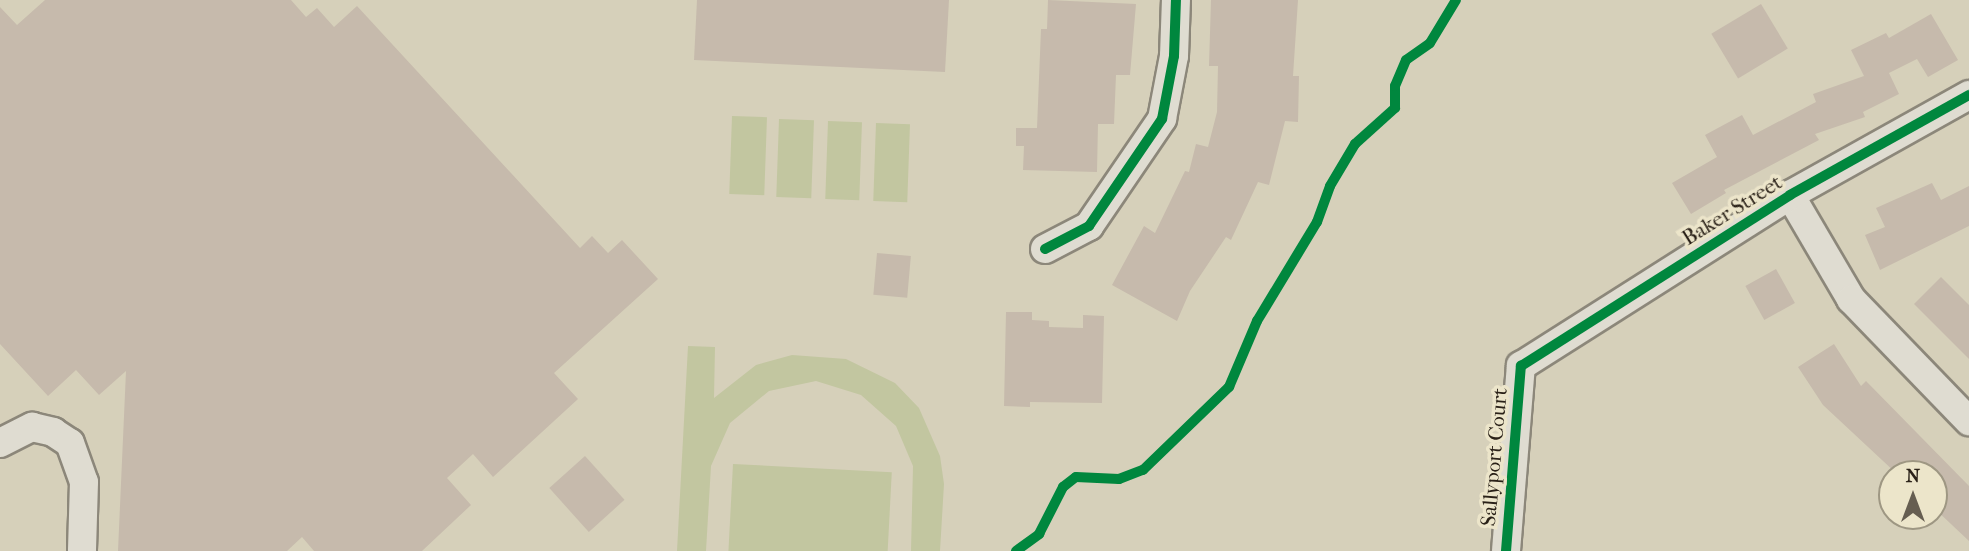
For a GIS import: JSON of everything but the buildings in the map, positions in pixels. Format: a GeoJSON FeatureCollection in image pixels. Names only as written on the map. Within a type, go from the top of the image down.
{"type":"FeatureCollection","features":[{"type":"Feature","properties":{"kind":"street"},"geometry":{"type":"LineString","coordinates":[[1045,249],[1089,226],[1162,119],[1174,56],[1176,0]]}},
{"type":"Feature","properties":{"kind":"street","name":"Baker Street"},"geometry":{"type":"LineString","coordinates":[[1521,366],[1790,195],[1969,94]]}},
{"type":"Feature","properties":{"kind":"street"},"geometry":{"type":"LineString","coordinates":[[1790,195],[1851,299],[1969,421]]}},
{"type":"Feature","properties":{"kind":"street","name":"Sallyport Court"},"geometry":{"type":"LineString","coordinates":[[1506,551],[1521,366]]}},
{"type":"Feature","properties":{"kind":"street"},"geometry":{"type":"LineString","coordinates":[[0,443],[32,427],[54,432],[70,443],[80,461],[84,482],[82,551]]}},
{"type":"Feature","properties":{"kind":"green space"},"geometry":{"type":"Polygon","coordinates":[[[732,116],[767,117],[764,195],[729,194],[732,116]]]}},
{"type":"Feature","properties":{"kind":"green space"},"geometry":{"type":"Polygon","coordinates":[[[779,119],[814,120],[811,198],[776,197],[779,119]]]}},
{"type":"Feature","properties":{"kind":"green space"},"geometry":{"type":"Polygon","coordinates":[[[828,121],[862,122],[859,200],[825,199],[828,121]]]}},
{"type":"Feature","properties":{"kind":"green space"},"geometry":{"type":"Polygon","coordinates":[[[876,123],[910,124],[907,202],[873,201],[876,123]]]}},
{"type":"Feature","properties":{"kind":"green space"},"geometry":{"type":"Polygon","coordinates":[[[688,346],[715,347],[714,398],[756,365],[792,355],[846,359],[895,383],[919,408],[940,456],[944,484],[940,551],[911,551],[913,466],[896,426],[861,395],[816,381],[769,391],[730,423],[711,466],[706,551],[677,551],[688,346]]]}},
{"type":"Feature","properties":{"kind":"green space"},"geometry":{"type":"Polygon","coordinates":[[[733,464],[892,472],[888,551],[728,551],[733,464]]]}},
{"type":"Feature","properties":{"kind":"cycle path"},"geometry":{"type":"LineString","coordinates":[[1045,249],[1089,226],[1162,119],[1174,56],[1176,0]]}},
{"type":"Feature","properties":{"kind":"cycle path"},"geometry":{"type":"LineString","coordinates":[[1016,551],[1039,534],[1063,487],[1076,477],[1119,479],[1143,470],[1229,387],[1257,321],[1317,222],[1330,186],[1355,144],[1395,108],[1395,86],[1406,60],[1430,43],[1456,0]]}},
{"type":"Feature","properties":{"kind":"cycle path"},"geometry":{"type":"LineString","coordinates":[[1506,551],[1521,366],[1790,195],[1969,95]]}}]}
